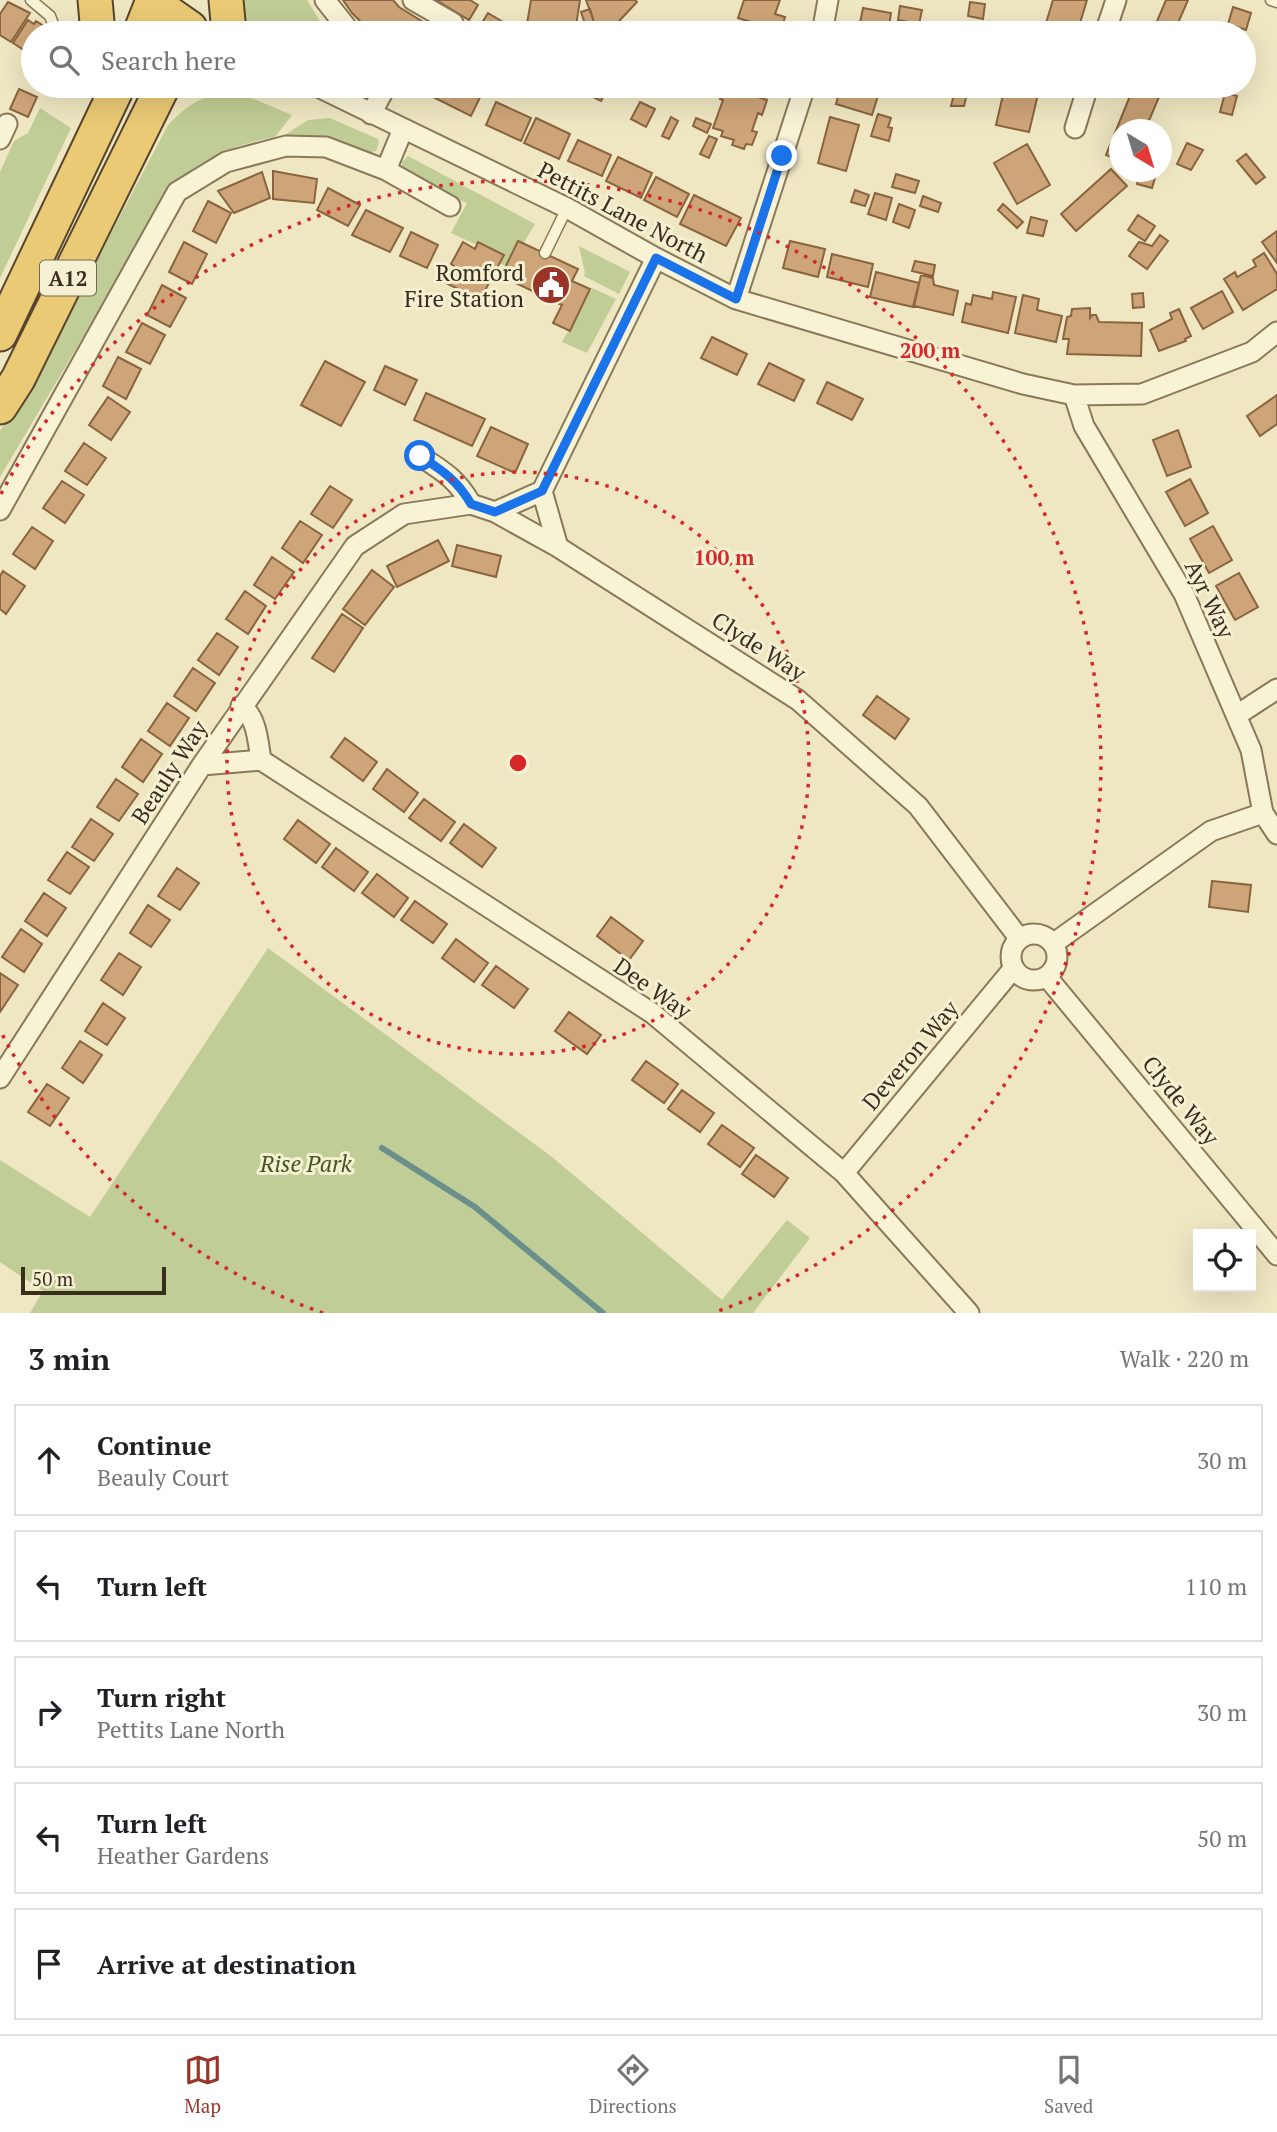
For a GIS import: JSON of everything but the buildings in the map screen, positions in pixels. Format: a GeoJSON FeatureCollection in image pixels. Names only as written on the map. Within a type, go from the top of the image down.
{"type":"FeatureCollection","features":[{"type":"Feature","properties":{"kind":"highway"},"geometry":{"type":"LineString","coordinates":[[95,0],[97,21]]}},
{"type":"Feature","properties":{"kind":"highway"},"geometry":{"type":"LineString","coordinates":[[226,0],[228,21]]}},
{"type":"Feature","properties":{"kind":"highway"},"geometry":{"type":"LineString","coordinates":[[144,21],[151,1],[189,21]]}},
{"type":"Feature","properties":{"kind":"highway","name":"A12"},"geometry":{"type":"LineString","coordinates":[[0,334],[108,98]]}},
{"type":"Feature","properties":{"kind":"highway","name":"A12"},"geometry":{"type":"LineString","coordinates":[[0,407],[18,379],[157,98]]}},
{"type":"Feature","properties":{"kind":"highway"},"geometry":{"type":"LineString","coordinates":[[133,147],[170,98]]}},
{"type":"Feature","properties":{"kind":"street"},"geometry":{"type":"LineString","coordinates":[[325,0],[342,21]]}},
{"type":"Feature","properties":{"kind":"street"},"geometry":{"type":"LineString","coordinates":[[413,0],[450,21]]}},
{"type":"Feature","properties":{"kind":"street"},"geometry":{"type":"LineString","coordinates":[[824,21],[828,0]]}},
{"type":"Feature","properties":{"kind":"street"},"geometry":{"type":"LineString","coordinates":[[1109,21],[1116,0]]}},
{"type":"Feature","properties":{"kind":"street","name":"Pettits Lane North"},"geometry":{"type":"LineString","coordinates":[[340,98],[567,208],[736,299],[1023,384],[1074,395],[1142,394],[1252,352],[1277,332]]}},
{"type":"Feature","properties":{"kind":"street"},"geometry":{"type":"LineString","coordinates":[[371,114],[380,98]]}},
{"type":"Feature","properties":{"kind":"street"},"geometry":{"type":"LineString","coordinates":[[736,299],[801,98]]}},
{"type":"Feature","properties":{"kind":"street"},"geometry":{"type":"LineString","coordinates":[[1075,128],[1084,98]]}},
{"type":"Feature","properties":{"kind":"street"},"geometry":{"type":"LineString","coordinates":[[386,170],[402,129]]}},
{"type":"Feature","properties":{"kind":"street"},"geometry":{"type":"LineString","coordinates":[[0,510],[177,191],[226,162],[286,146],[327,147],[386,170],[450,206]]}},
{"type":"Feature","properties":{"kind":"street"},"geometry":{"type":"LineString","coordinates":[[495,512],[542,491],[656,258]]}},
{"type":"Feature","properties":{"kind":"street","name":"Ayr Way"},"geometry":{"type":"LineString","coordinates":[[1074,395],[1084,426],[1184,594],[1251,750],[1263,813],[1277,834]]}},
{"type":"Feature","properties":{"kind":"street"},"geometry":{"type":"LineString","coordinates":[[420,456],[449,474],[461,486],[471,504]]}},
{"type":"Feature","properties":{"kind":"street"},"geometry":{"type":"LineString","coordinates":[[542,491],[558,547]]}},
{"type":"Feature","properties":{"kind":"street","name":"Clyde Way"},"geometry":{"type":"LineString","coordinates":[[404,514],[471,504],[495,512],[558,547],[798,700],[918,806],[1019,938]]}},
{"type":"Feature","properties":{"kind":"street","name":"Beauly Way"},"geometry":{"type":"LineString","coordinates":[[0,1079],[241,706],[355,546],[404,514]]}},
{"type":"Feature","properties":{"kind":"street"},"geometry":{"type":"LineString","coordinates":[[1237,715],[1277,689]]}},
{"type":"Feature","properties":{"kind":"street"},"geometry":{"type":"LineString","coordinates":[[202,765],[261,760],[249,712],[241,706]]}},
{"type":"Feature","properties":{"kind":"street","name":"Dee Way"},"geometry":{"type":"LineString","coordinates":[[261,760],[652,1013],[844,1173],[970,1313]]}},
{"type":"Feature","properties":{"kind":"street"},"geometry":{"type":"LineString","coordinates":[[1054,943],[1211,831],[1263,813]]}},
{"type":"Feature","properties":{"kind":"street"},"geometry":{"type":"LineString","coordinates":[[1031,934],[1043,936],[1054,943],[1059,955],[1055,969],[1047,977],[1026,979],[1013,969],[1010,950],[1019,938],[1031,934]]}},
{"type":"Feature","properties":{"kind":"street","name":"Deveron Way"},"geometry":{"type":"LineString","coordinates":[[844,1173],[1013,969]]}},
{"type":"Feature","properties":{"kind":"street","name":"Clyde Way"},"geometry":{"type":"LineString","coordinates":[[1047,977],[1277,1255]]}},
{"type":"Feature","properties":{"kind":"lane"},"geometry":{"type":"LineString","coordinates":[[32,0],[52,21]]}},
{"type":"Feature","properties":{"kind":"lane"},"geometry":{"type":"LineString","coordinates":[[1271,0],[1277,2]]}},
{"type":"Feature","properties":{"kind":"lane"},"geometry":{"type":"LineString","coordinates":[[545,253],[567,208]]}},
{"type":"Feature","properties":{"kind":"green space"},"geometry":{"type":"Polygon","coordinates":[[[236,0],[307,0],[320,21],[243,21],[236,0]]]}},
{"type":"Feature","properties":{"kind":"green space"},"geometry":{"type":"Polygon","coordinates":[[[204,98],[251,98],[292,115],[275,137],[219,154],[195,167],[172,187],[0,477],[0,431],[69,313],[168,125],[204,98]]]}},
{"type":"Feature","properties":{"kind":"green space"},"geometry":{"type":"Polygon","coordinates":[[[40,108],[71,128],[0,278],[0,172],[14,141],[28,133],[40,108]]]}},
{"type":"Feature","properties":{"kind":"green space"},"geometry":{"type":"Polygon","coordinates":[[[330,118],[378,139],[376,151],[354,152],[283,136],[308,120],[330,118]]]}},
{"type":"Feature","properties":{"kind":"green space"},"geometry":{"type":"Polygon","coordinates":[[[408,156],[535,224],[509,267],[496,262],[499,255],[451,233],[467,203],[409,179],[402,170],[402,162],[408,156]]]}},
{"type":"Feature","properties":{"kind":"green space"},"geometry":{"type":"Polygon","coordinates":[[[579,246],[630,272],[619,294],[584,276],[579,246]]]}},
{"type":"Feature","properties":{"kind":"green space"},"geometry":{"type":"Polygon","coordinates":[[[592,288],[616,299],[587,353],[562,342],[592,288]]]}},
{"type":"Feature","properties":{"kind":"green space","name":"Rise Park"},"geometry":{"type":"Polygon","coordinates":[[[268,948],[552,1157],[722,1300],[787,1220],[810,1238],[753,1313],[30,1313],[43,1291],[0,1262],[0,1160],[90,1217],[268,948]]]}},
{"type":"Feature","properties":{"kind":"waterway"},"geometry":{"type":"LineString","coordinates":[[382,1148],[475,1207],[603,1313]]}},
{"type":"Feature","properties":{"kind":"place","name":"Romford Fire Station"},"geometry":{"type":"Point","coordinates":[551,285]}},
{"type":"Feature","properties":{"kind":"route"},"geometry":{"type":"LineString","coordinates":[[420,456],[449,474],[461,486],[471,504],[495,512],[542,491],[656,258],[736,299],[782,156]]}}]}
